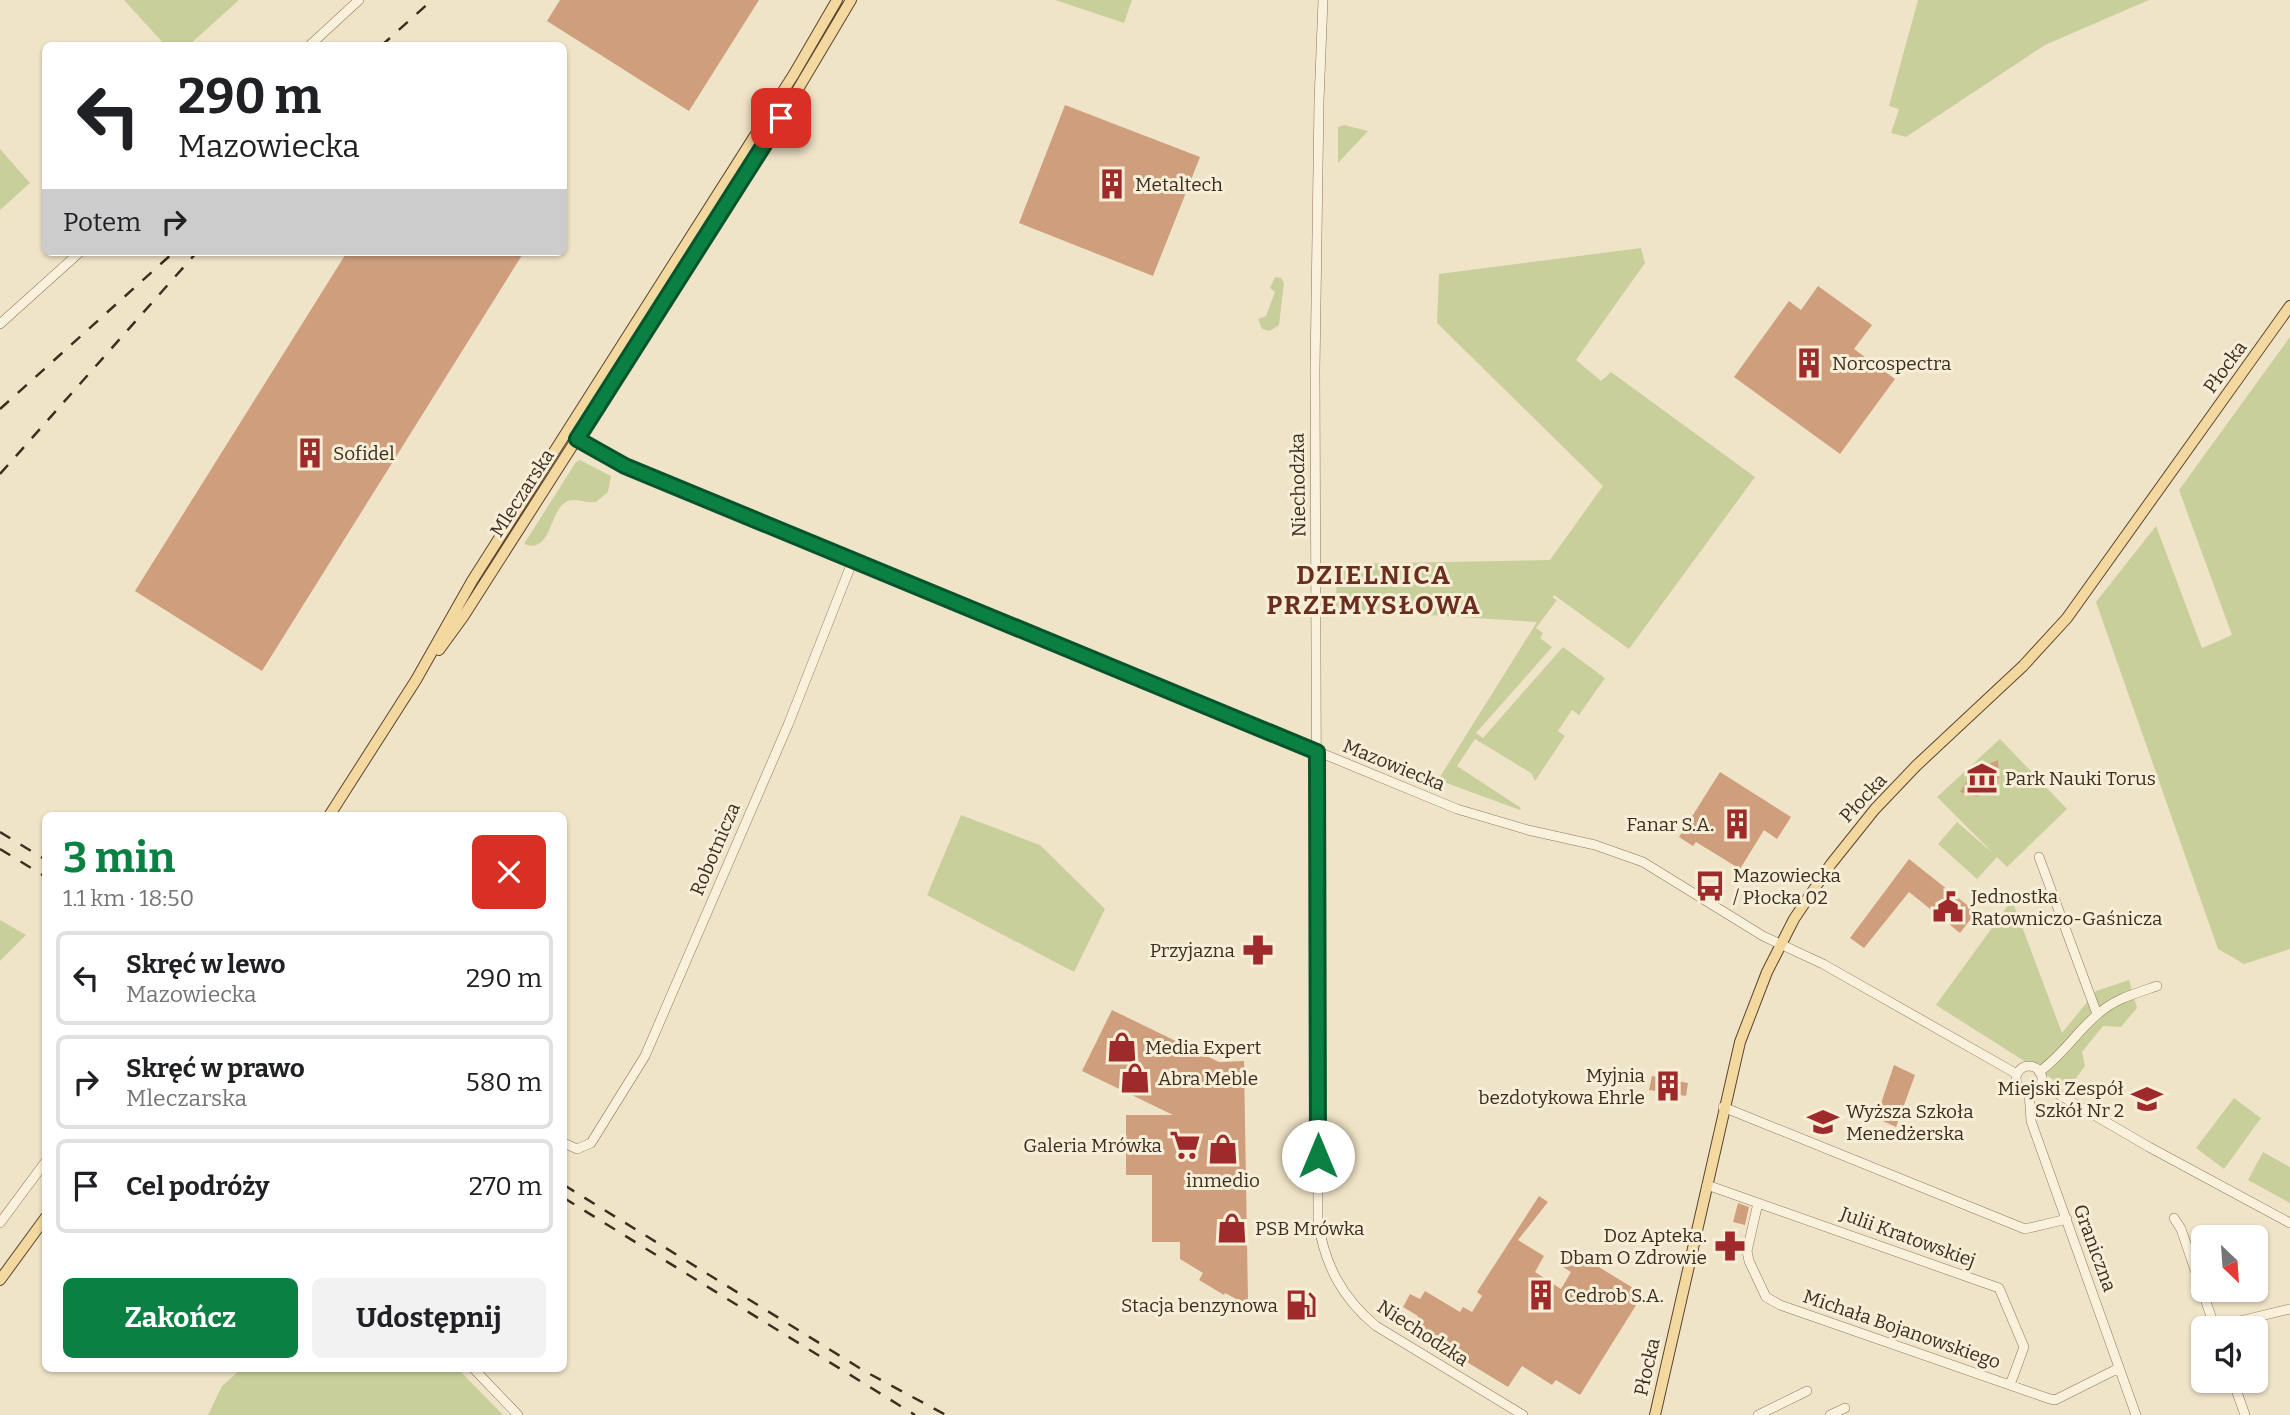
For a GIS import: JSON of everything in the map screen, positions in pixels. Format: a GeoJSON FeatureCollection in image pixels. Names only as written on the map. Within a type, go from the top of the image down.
{"type":"FeatureCollection","features":[{"type":"Feature","properties":{"kind":"main road","name":"Mleczarska"},"geometry":{"type":"LineString","coordinates":[[572,435],[837,0]]}},
{"type":"Feature","properties":{"kind":"main road","name":"Mleczarska"},"geometry":{"type":"LineString","coordinates":[[332,812],[416,680],[472,581],[769,138],[852,0]]}},
{"type":"Feature","properties":{"kind":"main road","name":"Płocka"},"geometry":{"type":"LineString","coordinates":[[1654,1415],[1723,1107],[1752,1008],[1781,943],[1850,837],[1916,766],[2023,666],[2067,618],[2290,306]]}},
{"type":"Feature","properties":{"kind":"main road"},"geometry":{"type":"LineString","coordinates":[[0,1280],[42,1222]]}},
{"type":"Feature","properties":{"kind":"street"},"geometry":{"type":"LineString","coordinates":[[313,42],[359,0]]}},
{"type":"Feature","properties":{"kind":"street","name":"Niechodzka"},"geometry":{"type":"LineString","coordinates":[[1324,0],[1319,101],[1315,370],[1318,1220],[1321,1244],[1332,1273],[1352,1304],[1364,1316],[1376,1326],[1523,1415]]}},
{"type":"Feature","properties":{"kind":"street"},"geometry":{"type":"LineString","coordinates":[[0,324],[76,256]]}},
{"type":"Feature","properties":{"kind":"street","name":"Mazowiecka"},"geometry":{"type":"LineString","coordinates":[[572,435],[625,466],[1457,809],[1528,830],[1595,845],[1643,862],[1763,936],[1781,943]]}},
{"type":"Feature","properties":{"kind":"street","name":"Robotnicza"},"geometry":{"type":"LineString","coordinates":[[567,1144],[578,1149],[591,1143],[645,1056],[788,725],[853,561]]}},
{"type":"Feature","properties":{"kind":"street"},"geometry":{"type":"LineString","coordinates":[[2039,857],[2097,1014]]}},
{"type":"Feature","properties":{"kind":"street"},"geometry":{"type":"LineString","coordinates":[[1781,943],[2017,1074],[2020,1088],[2029,1092],[2041,1084]]}},
{"type":"Feature","properties":{"kind":"street"},"geometry":{"type":"LineString","coordinates":[[2039,1072],[2060,1056],[2097,1014],[2116,1001],[2157,986]]}},
{"type":"Feature","properties":{"kind":"street"},"geometry":{"type":"LineString","coordinates":[[2017,1074],[2029,1066],[2039,1072],[2041,1084]]}},
{"type":"Feature","properties":{"kind":"street"},"geometry":{"type":"LineString","coordinates":[[2041,1084],[2148,1147],[2290,1223]]}},
{"type":"Feature","properties":{"kind":"street","name":"Graniczna"},"geometry":{"type":"LineString","coordinates":[[2029,1092],[2031,1122],[2136,1415]]}},
{"type":"Feature","properties":{"kind":"street"},"geometry":{"type":"LineString","coordinates":[[1723,1107],[2025,1229],[2067,1219]]}},
{"type":"Feature","properties":{"kind":"street"},"geometry":{"type":"LineString","coordinates":[[0,1223],[42,1166]]}},
{"type":"Feature","properties":{"kind":"street"},"geometry":{"type":"LineString","coordinates":[[35,1176],[42,1180]]}},
{"type":"Feature","properties":{"kind":"street","name":"Julii Kratowskiej"},"geometry":{"type":"LineString","coordinates":[[1707,1185],[1999,1288],[2024,1347],[2010,1385]]}},
{"type":"Feature","properties":{"kind":"street","name":"Michała Bojanowskiego"},"geometry":{"type":"LineString","coordinates":[[1758,1203],[1747,1251],[1748,1261],[1766,1297],[1780,1305],[2055,1400],[2119,1368]]}},
{"type":"Feature","properties":{"kind":"street"},"geometry":{"type":"LineString","coordinates":[[2174,1218],[2181,1229],[2211,1316]]}},
{"type":"Feature","properties":{"kind":"street"},"geometry":{"type":"LineString","coordinates":[[2262,1316],[2290,1309]]}},
{"type":"Feature","properties":{"kind":"street"},"geometry":{"type":"LineString","coordinates":[[477,1372],[518,1415]]}},
{"type":"Feature","properties":{"kind":"street"},"geometry":{"type":"LineString","coordinates":[[1758,1415],[1807,1391]]}},
{"type":"Feature","properties":{"kind":"street"},"geometry":{"type":"LineString","coordinates":[[2237,1393],[2245,1415]]}},
{"type":"Feature","properties":{"kind":"street"},"geometry":{"type":"LineString","coordinates":[[1830,1415],[1845,1408]]}},
{"type":"Feature","properties":{"kind":"green space"},"geometry":{"type":"Polygon","coordinates":[[[124,0],[239,0],[192,42],[162,42],[124,0]]]}},
{"type":"Feature","properties":{"kind":"green space"},"geometry":{"type":"Polygon","coordinates":[[[1055,0],[1132,0],[1124,23],[1055,0]]]}},
{"type":"Feature","properties":{"kind":"green space"},"geometry":{"type":"Polygon","coordinates":[[[1918,0],[2149,0],[2045,45],[1906,137],[1891,133],[1899,109],[1889,106],[1918,0]]]}},
{"type":"Feature","properties":{"kind":"green space"},"geometry":{"type":"Polygon","coordinates":[[[1344,125],[1368,131],[1338,163],[1338,127],[1344,125]]]}},
{"type":"Feature","properties":{"kind":"green space"},"geometry":{"type":"Polygon","coordinates":[[[0,149],[30,183],[0,210],[0,149]]]}},
{"type":"Feature","properties":{"kind":"green space"},"geometry":{"type":"Polygon","coordinates":[[[1641,248],[1645,263],[1576,360],[1601,381],[1611,372],[1755,477],[1629,649],[1554,595],[1553,598],[1557,600],[1536,628],[1543,633],[1540,638],[1552,647],[1476,733],[1483,738],[1563,647],[1605,678],[1579,715],[1572,710],[1558,731],[1565,736],[1535,781],[1531,773],[1475,739],[1457,766],[1521,808],[1520,810],[1438,780],[1537,622],[1336,609],[1337,564],[1550,560],[1603,486],[1437,323],[1439,274],[1641,248]]]}},
{"type":"Feature","properties":{"kind":"green space"},"geometry":{"type":"Polygon","coordinates":[[[1275,277],[1281,278],[1284,283],[1279,325],[1270,331],[1262,329],[1258,319],[1266,316],[1275,292],[1270,288],[1275,277]]]}},
{"type":"Feature","properties":{"kind":"green space"},"geometry":{"type":"Polygon","coordinates":[[[2290,337],[2290,949],[2244,964],[2218,949],[2096,602],[2156,526],[2202,648],[2232,635],[2179,490],[2290,337]]]}},
{"type":"Feature","properties":{"kind":"green space"},"geometry":{"type":"Polygon","coordinates":[[[580,460],[611,476],[608,492],[596,502],[567,501],[558,510],[548,533],[539,544],[524,544],[576,462],[580,460]]]}},
{"type":"Feature","properties":{"kind":"green space"},"geometry":{"type":"Polygon","coordinates":[[[2000,739],[2067,809],[2007,867],[1997,857],[1977,879],[1938,844],[1957,822],[1995,855],[1937,797],[2000,739]]]}},
{"type":"Feature","properties":{"kind":"green space"},"geometry":{"type":"Polygon","coordinates":[[[961,815],[1040,845],[1105,909],[1074,972],[927,895],[961,815]]]}},
{"type":"Feature","properties":{"kind":"green space"},"geometry":{"type":"Polygon","coordinates":[[[2012,900],[2062,1033],[2096,991],[2129,980],[2137,1008],[2121,1027],[2103,1026],[2082,1052],[2085,1066],[2074,1081],[2065,1087],[1936,1005],[2012,900]]]}},
{"type":"Feature","properties":{"kind":"green space"},"geometry":{"type":"Polygon","coordinates":[[[0,920],[26,935],[0,961],[0,920]]]}},
{"type":"Feature","properties":{"kind":"green space"},"geometry":{"type":"Polygon","coordinates":[[[2234,1098],[2261,1118],[2224,1169],[2196,1148],[2234,1098]]]}},
{"type":"Feature","properties":{"kind":"green space"},"geometry":{"type":"Polygon","coordinates":[[[2263,1152],[2290,1167],[2290,1203],[2248,1180],[2263,1152]]]}},
{"type":"Feature","properties":{"kind":"green space"},"geometry":{"type":"Polygon","coordinates":[[[238,1372],[461,1372],[503,1415],[208,1415],[222,1386],[238,1372]]]}},
{"type":"Feature","properties":{"kind":"building"},"geometry":{"type":"Polygon","coordinates":[[[560,0],[759,0],[689,111],[547,21],[560,0]]]}},
{"type":"Feature","properties":{"kind":"building","name":"Metaltech"},"geometry":{"type":"Polygon","coordinates":[[[1065,105],[1200,157],[1153,276],[1019,223],[1065,105]]]}},
{"type":"Feature","properties":{"kind":"building","name":"Sofidel"},"geometry":{"type":"Polygon","coordinates":[[[344,256],[521,256],[262,671],[135,591],[344,256]]]}},
{"type":"Feature","properties":{"kind":"building","name":"Norcospectra"},"geometry":{"type":"Polygon","coordinates":[[[1818,286],[1872,325],[1854,349],[1895,379],[1840,454],[1734,377],[1789,301],[1801,310],[1818,286]]]}},
{"type":"Feature","properties":{"kind":"building","name":"Park Nauki Torus"},"geometry":{"type":"Polygon","coordinates":[[[1998,760],[1999,778],[1986,783],[1978,797],[1960,792],[1973,771],[1998,760]]]}},
{"type":"Feature","properties":{"kind":"building","name":"Fanar S.A."},"geometry":{"type":"Polygon","coordinates":[[[1720,772],[1791,817],[1777,839],[1764,830],[1740,869],[1696,842],[1693,846],[1679,837],[1720,772]]]}},
{"type":"Feature","properties":{"kind":"building","name":"Jednostka Ratowniczo-Gaśnicza"},"geometry":{"type":"Polygon","coordinates":[[[1909,859],[1976,912],[1960,933],[1909,892],[1864,948],[1850,938],[1909,859]]]}},
{"type":"Feature","properties":{"kind":"building","name":"Galeria Mrówka"},"geometry":{"type":"Polygon","coordinates":[[[1112,1010],[1219,1062],[1244,1061],[1248,1301],[1240,1301],[1225,1293],[1224,1295],[1199,1280],[1203,1273],[1180,1259],[1180,1242],[1152,1242],[1152,1175],[1126,1175],[1126,1115],[1173,1115],[1082,1071],[1112,1010]]]}},
{"type":"Feature","properties":{"kind":"building"},"geometry":{"type":"Polygon","coordinates":[[[1894,1065],[1915,1075],[1896,1127],[1876,1118],[1894,1065]]]}},
{"type":"Feature","properties":{"kind":"building","name":"Myjnia bezdotykowa Ehrle"},"geometry":{"type":"Polygon","coordinates":[[[1652,1076],[1688,1083],[1686,1096],[1649,1090],[1652,1076]]]}},
{"type":"Feature","properties":{"kind":"building","name":"Cedrob S.A."},"geometry":{"type":"Polygon","coordinates":[[[1539,1196],[1548,1202],[1518,1240],[1544,1256],[1535,1272],[1561,1289],[1571,1272],[1561,1266],[1571,1250],[1643,1294],[1580,1395],[1556,1380],[1552,1385],[1522,1366],[1508,1387],[1411,1328],[1418,1316],[1403,1307],[1410,1294],[1420,1299],[1425,1291],[1460,1312],[1463,1307],[1472,1312],[1482,1296],[1477,1292],[1539,1196]]]}},
{"type":"Feature","properties":{"kind":"building"},"geometry":{"type":"Polygon","coordinates":[[[1738,1203],[1749,1207],[1745,1225],[1733,1222],[1738,1203]]]}},
{"type":"Feature","properties":{"kind":"railway"},"geometry":{"type":"LineString","coordinates":[[385,42],[432,0]]}},
{"type":"Feature","properties":{"kind":"railway"},"geometry":{"type":"LineString","coordinates":[[0,409],[170,256]]}},
{"type":"Feature","properties":{"kind":"railway"},"geometry":{"type":"LineString","coordinates":[[0,474],[193,256]]}},
{"type":"Feature","properties":{"kind":"railway"},"geometry":{"type":"LineString","coordinates":[[0,832],[42,858]]}},
{"type":"Feature","properties":{"kind":"railway"},"geometry":{"type":"LineString","coordinates":[[0,849],[42,875]]}},
{"type":"Feature","properties":{"kind":"railway"},"geometry":{"type":"LineString","coordinates":[[567,1187],[866,1372],[946,1415]]}},
{"type":"Feature","properties":{"kind":"railway"},"geometry":{"type":"LineString","coordinates":[[567,1200],[915,1415]]}},
{"type":"Feature","properties":{"kind":"place","name":"Metaltech"},"geometry":{"type":"Point","coordinates":[1112,184]}},
{"type":"Feature","properties":{"kind":"place","name":"Norcospectra"},"geometry":{"type":"Point","coordinates":[1809,363]}},
{"type":"Feature","properties":{"kind":"place","name":"Sofidel"},"geometry":{"type":"Point","coordinates":[310,453]}},
{"type":"Feature","properties":{"kind":"place","name":"Park Nauki Torus"},"geometry":{"type":"Point","coordinates":[1982,778]}},
{"type":"Feature","properties":{"kind":"place","name":"Fanar S.A."},"geometry":{"type":"Point","coordinates":[1737,824]}},
{"type":"Feature","properties":{"kind":"place","name":"Mazowiecka / Płocka 02"},"geometry":{"type":"Point","coordinates":[1710,886]}},
{"type":"Feature","properties":{"kind":"place","name":"Jednostka Ratowniczo-Gaśnicza"},"geometry":{"type":"Point","coordinates":[1948,907]}},
{"type":"Feature","properties":{"kind":"place","name":"Przyjazna"},"geometry":{"type":"Point","coordinates":[1258,950]}},
{"type":"Feature","properties":{"kind":"place","name":"Media Expert"},"geometry":{"type":"Point","coordinates":[1122,1047]}},
{"type":"Feature","properties":{"kind":"place","name":"Abra Meble"},"geometry":{"type":"Point","coordinates":[1135,1078]}},
{"type":"Feature","properties":{"kind":"place","name":"Myjnia bezdotykowa Ehrle"},"geometry":{"type":"Point","coordinates":[1668,1086]}},
{"type":"Feature","properties":{"kind":"place","name":"Miejski Zespół Szkół Nr 2"},"geometry":{"type":"Point","coordinates":[2147,1099]}},
{"type":"Feature","properties":{"kind":"place","name":"Wyższa Szkoła Menedżerska"},"geometry":{"type":"Point","coordinates":[1823,1122]}},
{"type":"Feature","properties":{"kind":"place","name":"Galeria Mrówka"},"geometry":{"type":"Point","coordinates":[1185,1145]}},
{"type":"Feature","properties":{"kind":"place","name":"inmedio"},"geometry":{"type":"Point","coordinates":[1223,1149]}},
{"type":"Feature","properties":{"kind":"place","name":"PSB Mrówka"},"geometry":{"type":"Point","coordinates":[1232,1228]}},
{"type":"Feature","properties":{"kind":"place","name":"Doz Apteka. Dbam O Zdrowie"},"geometry":{"type":"Point","coordinates":[1730,1246]}},
{"type":"Feature","properties":{"kind":"place","name":"Cedrob S.A."},"geometry":{"type":"Point","coordinates":[1541,1295]}},
{"type":"Feature","properties":{"kind":"place","name":"Stacja benzynowa"},"geometry":{"type":"Point","coordinates":[1301,1305]}},
{"type":"Feature","properties":{"kind":"district","name":"DZIELNICA PRZEMYSŁOWA"},"geometry":{"type":"Point","coordinates":[1374,590]}},
{"type":"Feature","properties":{"kind":"route"},"geometry":{"type":"LineString","coordinates":[[781,118],[577,439],[625,466],[1317,752],[1318,1156]]}}]}
